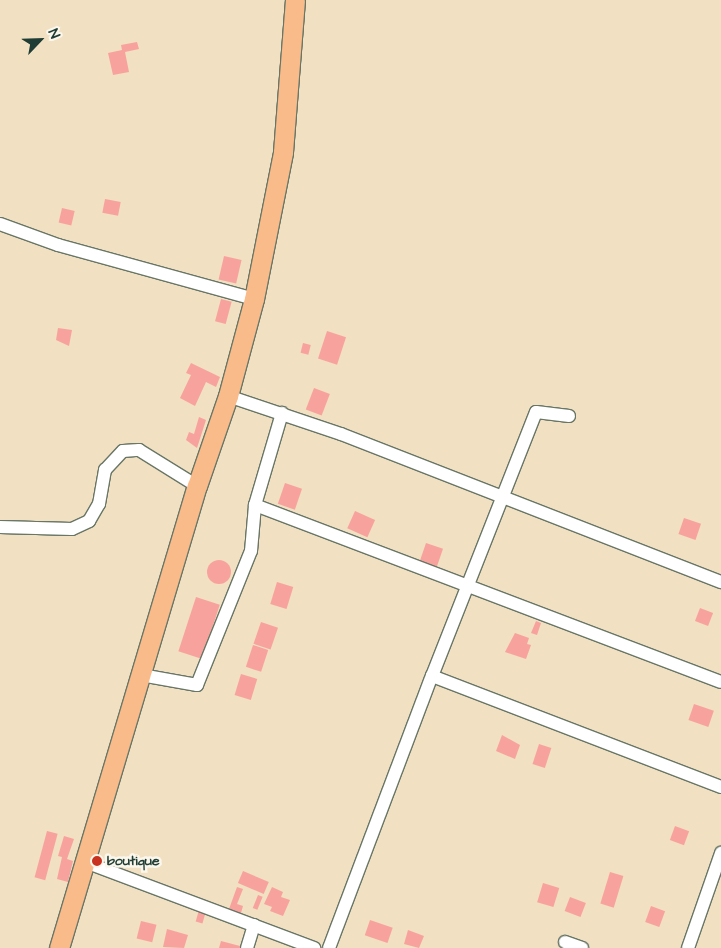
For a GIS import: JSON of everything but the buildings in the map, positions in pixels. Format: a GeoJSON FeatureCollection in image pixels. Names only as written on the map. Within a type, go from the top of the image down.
{"type":"FeatureCollection","features":[{"type":"Feature","properties":{"kind":"highway"},"geometry":{"type":"LineString","coordinates":[[59,948],[197,486],[228,396],[254,299],[283,152],[295,0]]}},
{"type":"Feature","properties":{"kind":"street"},"geometry":{"type":"LineString","coordinates":[[0,224],[58,245],[254,299]]}},
{"type":"Feature","properties":{"kind":"street"},"geometry":{"type":"LineString","coordinates":[[228,396],[282,413],[721,582]]}},
{"type":"Feature","properties":{"kind":"street"},"geometry":{"type":"LineString","coordinates":[[329,948],[467,585],[536,412],[569,416]]}},
{"type":"Feature","properties":{"kind":"street"},"geometry":{"type":"LineString","coordinates":[[141,675],[197,686],[251,551],[255,505],[282,413]]}},
{"type":"Feature","properties":{"kind":"street"},"geometry":{"type":"LineString","coordinates":[[0,527],[72,529],[89,521],[98,504],[105,470],[123,451],[139,450],[197,486]]}},
{"type":"Feature","properties":{"kind":"street"},"geometry":{"type":"LineString","coordinates":[[255,505],[721,682]]}},
{"type":"Feature","properties":{"kind":"street"},"geometry":{"type":"LineString","coordinates":[[432,676],[721,787]]}},
{"type":"Feature","properties":{"kind":"street"},"geometry":{"type":"LineString","coordinates":[[688,948],[721,854]]}},
{"type":"Feature","properties":{"kind":"street"},"geometry":{"type":"LineString","coordinates":[[85,862],[314,948]]}},
{"type":"Feature","properties":{"kind":"street"},"geometry":{"type":"LineString","coordinates":[[247,948],[254,926]]}},
{"type":"Feature","properties":{"kind":"street"},"geometry":{"type":"LineString","coordinates":[[565,942],[582,948]]}},
{"type":"Feature","properties":{"kind":"place","name":"boutique"},"geometry":{"type":"Point","coordinates":[97,861]}}]}
